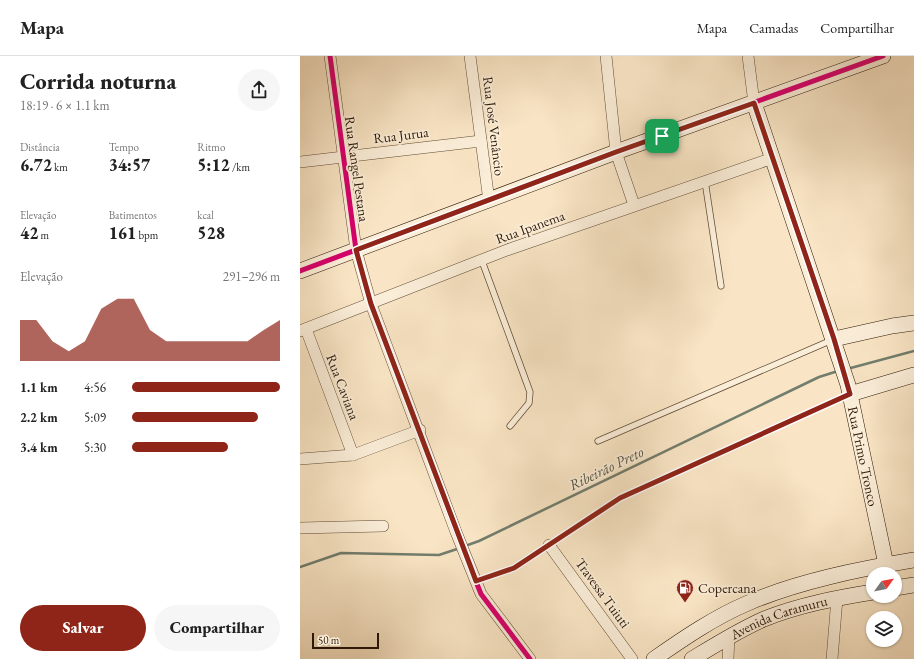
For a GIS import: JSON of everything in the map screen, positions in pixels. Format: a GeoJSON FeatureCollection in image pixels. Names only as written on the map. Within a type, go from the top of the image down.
{"type":"FeatureCollection","features":[{"type":"Feature","properties":{"kind":"street","name":"Rua Rangel Pestana"},"geometry":{"type":"LineString","coordinates":[[330,56],[342,156],[356,250],[371,304],[420,430],[456,532],[481,594],[530,659]]}},
{"type":"Feature","properties":{"kind":"street","name":"Rua José Venâncio"},"geometry":{"type":"LineString","coordinates":[[470,56],[489,201]]}},
{"type":"Feature","properties":{"kind":"street"},"geometry":{"type":"LineString","coordinates":[[606,56],[616,152],[634,205]]}},
{"type":"Feature","properties":{"kind":"street"},"geometry":{"type":"LineString","coordinates":[[748,56],[754,103]]}},
{"type":"Feature","properties":{"kind":"street"},"geometry":{"type":"LineString","coordinates":[[300,271],[616,152],[883,56]]}},
{"type":"Feature","properties":{"kind":"street","name":"Rua Primo Tronco"},"geometry":{"type":"LineString","coordinates":[[754,103],[774,158],[849,389],[887,567]]}},
{"type":"Feature","properties":{"kind":"street","name":"Rua Jurua"},"geometry":{"type":"LineString","coordinates":[[300,162],[481,141]]}},
{"type":"Feature","properties":{"kind":"street","name":"Rua Ipanema"},"geometry":{"type":"LineString","coordinates":[[303,330],[482,261],[634,205],[774,158]]}},
{"type":"Feature","properties":{"kind":"street"},"geometry":{"type":"LineString","coordinates":[[836,346],[892,326],[914,323]]}},
{"type":"Feature","properties":{"kind":"street","name":"Rua Caviana"},"geometry":{"type":"LineString","coordinates":[[303,330],[353,455]]}},
{"type":"Feature","properties":{"kind":"street"},"geometry":{"type":"LineString","coordinates":[[849,389],[914,375]]}},
{"type":"Feature","properties":{"kind":"street"},"geometry":{"type":"LineString","coordinates":[[300,459],[353,455],[420,430]]}},
{"type":"Feature","properties":{"kind":"street"},"geometry":{"type":"LineString","coordinates":[[300,528],[383,526]]}},
{"type":"Feature","properties":{"kind":"street","name":"Travessa Tuiuti"},"geometry":{"type":"LineString","coordinates":[[550,545],[632,659]]}},
{"type":"Feature","properties":{"kind":"street","name":"Avenida Caramuru"},"geometry":{"type":"LineString","coordinates":[[893,567],[914,560]]}},
{"type":"Feature","properties":{"kind":"street","name":"Avenida Caramuru"},"geometry":{"type":"LineString","coordinates":[[654,659],[700,629],[749,602],[775,592],[808,583],[866,573]]}},
{"type":"Feature","properties":{"kind":"street"},"geometry":{"type":"LineString","coordinates":[[902,587],[914,585]]}},
{"type":"Feature","properties":{"kind":"street","name":"Avenida Caramuru"},"geometry":{"type":"LineString","coordinates":[[692,659],[729,636],[764,619],[803,606],[866,593]]}},
{"type":"Feature","properties":{"kind":"street"},"geometry":{"type":"LineString","coordinates":[[832,659],[837,598]]}},
{"type":"Feature","properties":{"kind":"street"},"geometry":{"type":"LineString","coordinates":[[728,659],[729,636]]}},
{"type":"Feature","properties":{"kind":"lane"},"geometry":{"type":"LineString","coordinates":[[705,181],[721,286]]}},
{"type":"Feature","properties":{"kind":"lane"},"geometry":{"type":"LineString","coordinates":[[482,261],[530,392],[529,403],[510,426]]}},
{"type":"Feature","properties":{"kind":"lane"},"geometry":{"type":"LineString","coordinates":[[598,441],[836,346]]}},
{"type":"Feature","properties":{"kind":"lane"},"geometry":{"type":"LineString","coordinates":[[476,581],[514,568],[620,498],[849,389]]}},
{"type":"Feature","properties":{"kind":"waterway","name":"Ribeirão Preto"},"geometry":{"type":"LineString","coordinates":[[847,369],[914,351]]}},
{"type":"Feature","properties":{"kind":"waterway","name":"Ribeirão Preto"},"geometry":{"type":"LineString","coordinates":[[465,546],[479,541],[819,377],[838,371]]}},
{"type":"Feature","properties":{"kind":"waterway","name":"Ribeirão Preto"},"geometry":{"type":"LineString","coordinates":[[300,567],[341,553],[439,555],[460,548]]}},
{"type":"Feature","properties":{"kind":"cycle path"},"geometry":{"type":"LineString","coordinates":[[330,56],[356,250],[371,304],[456,532],[481,594],[530,659]]}},
{"type":"Feature","properties":{"kind":"cycle path"},"geometry":{"type":"LineString","coordinates":[[300,271],[616,152],[883,56]]}},
{"type":"Feature","properties":{"kind":"place","name":"Copercana"},"geometry":{"type":"Point","coordinates":[685,603]}},
{"type":"Feature","properties":{"kind":"route"},"geometry":{"type":"LineString","coordinates":[[754,103],[774,158],[834,339],[850,394],[620,498],[514,568],[476,581],[456,532],[371,304],[356,250],[662,136],[754,103]]}}]}
